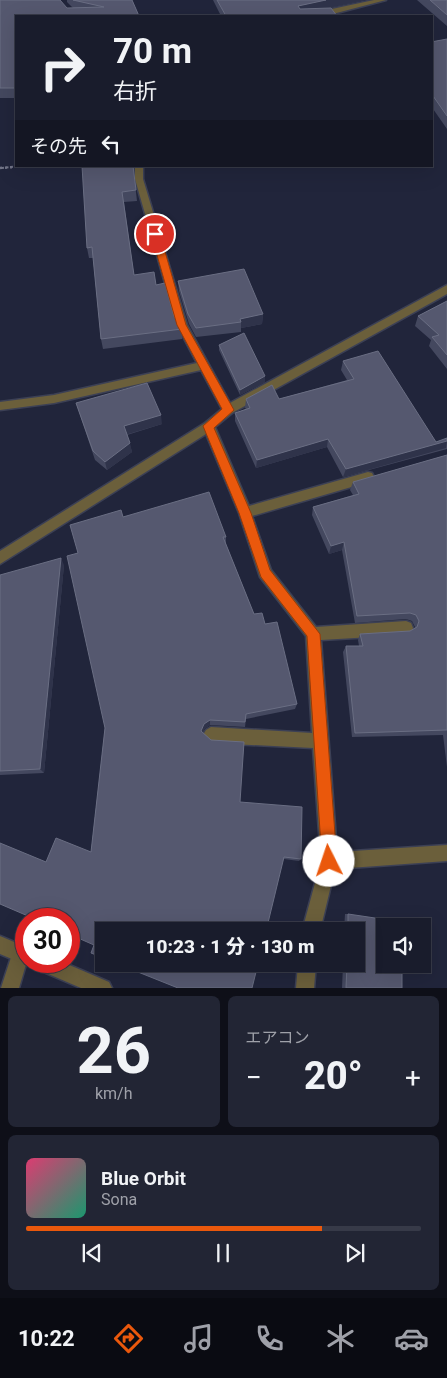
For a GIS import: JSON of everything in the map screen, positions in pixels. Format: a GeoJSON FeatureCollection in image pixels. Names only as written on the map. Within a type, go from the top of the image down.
{"type":"FeatureCollection","features":[{"type":"Feature","properties":{"kind":"street"},"geometry":{"type":"LineString","coordinates":[[320,15],[383,0]]}},
{"type":"Feature","properties":{"kind":"street"},"geometry":{"type":"LineString","coordinates":[[139,167],[140,179],[182,325],[202,366],[228,410]]}},
{"type":"Feature","properties":{"kind":"street"},"geometry":{"type":"LineString","coordinates":[[0,558],[208,426],[228,410],[447,289]]}},
{"type":"Feature","properties":{"kind":"street"},"geometry":{"type":"LineString","coordinates":[[0,406],[54,399],[202,366]]}},
{"type":"Feature","properties":{"kind":"street"},"geometry":{"type":"LineString","coordinates":[[208,426],[245,513],[265,573],[313,634],[329,861],[313,922]]}},
{"type":"Feature","properties":{"kind":"street"},"geometry":{"type":"LineString","coordinates":[[245,513],[384,473]]}},
{"type":"Feature","properties":{"kind":"street"},"geometry":{"type":"LineString","coordinates":[[313,634],[406,628]]}},
{"type":"Feature","properties":{"kind":"street"},"geometry":{"type":"LineString","coordinates":[[211,735],[320,741]]}},
{"type":"Feature","properties":{"kind":"street"},"geometry":{"type":"LineString","coordinates":[[329,861],[447,853]]}},
{"type":"Feature","properties":{"kind":"street"},"geometry":{"type":"LineString","coordinates":[[0,945],[15,952]]}},
{"type":"Feature","properties":{"kind":"street"},"geometry":{"type":"LineString","coordinates":[[305,988],[306,972]]}},
{"type":"Feature","properties":{"kind":"street"},"geometry":{"type":"LineString","coordinates":[[10,988],[16,973]]}},
{"type":"Feature","properties":{"kind":"street"},"geometry":{"type":"LineString","coordinates":[[67,973],[104,988]]}},
{"type":"Feature","properties":{"kind":"path"},"geometry":{"type":"LineString","coordinates":[[0,168],[15,166]]}},
{"type":"Feature","properties":{"kind":"building"},"geometry":{"type":"Polygon","coordinates":[[[0,0],[60,0],[67,8],[104,7],[73,0],[132,0],[139,15],[15,15],[15,88],[0,88],[0,0]]]}},
{"type":"Feature","properties":{"kind":"building"},"geometry":{"type":"Polygon","coordinates":[[[217,0],[326,0],[298,6],[300,9],[331,8],[336,15],[225,15],[217,0]]]}},
{"type":"Feature","properties":{"kind":"building"},"geometry":{"type":"Polygon","coordinates":[[[430,0],[447,0],[447,15],[430,0]]]}},
{"type":"Feature","properties":{"kind":"building"},"geometry":{"type":"Polygon","coordinates":[[[447,39],[447,116],[433,96],[433,42],[447,39]]]}},
{"type":"Feature","properties":{"kind":"building"},"geometry":{"type":"Polygon","coordinates":[[[82,167],[133,167],[136,190],[122,192],[134,275],[154,272],[156,285],[165,283],[174,316],[182,329],[101,339],[92,247],[87,248],[82,167]]]}},
{"type":"Feature","properties":{"kind":"building"},"geometry":{"type":"Polygon","coordinates":[[[244,269],[263,314],[240,319],[241,322],[196,328],[188,314],[178,281],[244,269]]]}},
{"type":"Feature","properties":{"kind":"building"},"geometry":{"type":"Polygon","coordinates":[[[447,301],[447,355],[432,337],[439,335],[418,316],[447,301]]]}},
{"type":"Feature","properties":{"kind":"building"},"geometry":{"type":"Polygon","coordinates":[[[244,333],[265,376],[240,390],[219,345],[244,333]]]}},
{"type":"Feature","properties":{"kind":"building"},"geometry":{"type":"Polygon","coordinates":[[[378,351],[436,442],[447,438],[447,441],[346,469],[328,439],[257,460],[235,413],[250,408],[246,399],[272,385],[279,399],[354,379],[343,361],[378,351]]]}},
{"type":"Feature","properties":{"kind":"building"},"geometry":{"type":"Polygon","coordinates":[[[147,383],[161,415],[124,426],[130,443],[105,462],[93,451],[76,403],[147,383]]]}},
{"type":"Feature","properties":{"kind":"building"},"geometry":{"type":"Polygon","coordinates":[[[447,455],[447,730],[355,733],[346,646],[363,646],[360,634],[410,631],[417,627],[419,621],[416,615],[410,613],[357,616],[344,542],[331,546],[313,507],[359,494],[353,482],[447,455]]]}},
{"type":"Feature","properties":{"kind":"building"},"geometry":{"type":"Polygon","coordinates":[[[209,492],[226,537],[223,537],[254,614],[262,613],[265,624],[277,622],[297,704],[246,714],[245,722],[210,720],[204,724],[201,731],[211,740],[244,742],[240,802],[302,807],[301,859],[284,857],[268,922],[95,922],[95,955],[91,953],[94,945],[80,939],[80,908],[15,908],[15,910],[0,904],[0,843],[46,862],[56,838],[91,852],[105,728],[67,556],[78,553],[70,525],[121,510],[123,517],[209,492]]]}},
{"type":"Feature","properties":{"kind":"building"},"geometry":{"type":"Polygon","coordinates":[[[61,558],[40,769],[0,771],[0,575],[61,558]]]}},
{"type":"Feature","properties":{"kind":"building"},"geometry":{"type":"Polygon","coordinates":[[[348,914],[376,918],[376,973],[402,973],[402,988],[346,988],[347,972],[365,972],[365,922],[348,922],[348,914]]]}},
{"type":"Feature","properties":{"kind":"building"},"geometry":{"type":"Polygon","coordinates":[[[138,972],[256,972],[252,988],[178,988],[138,972]]]}},
{"type":"Feature","properties":{"kind":"route"},"geometry":{"type":"LineString","coordinates":[[155,234],[182,325],[202,366],[228,410],[208,426],[245,513],[265,573],[313,634],[329,861]]}}]}
